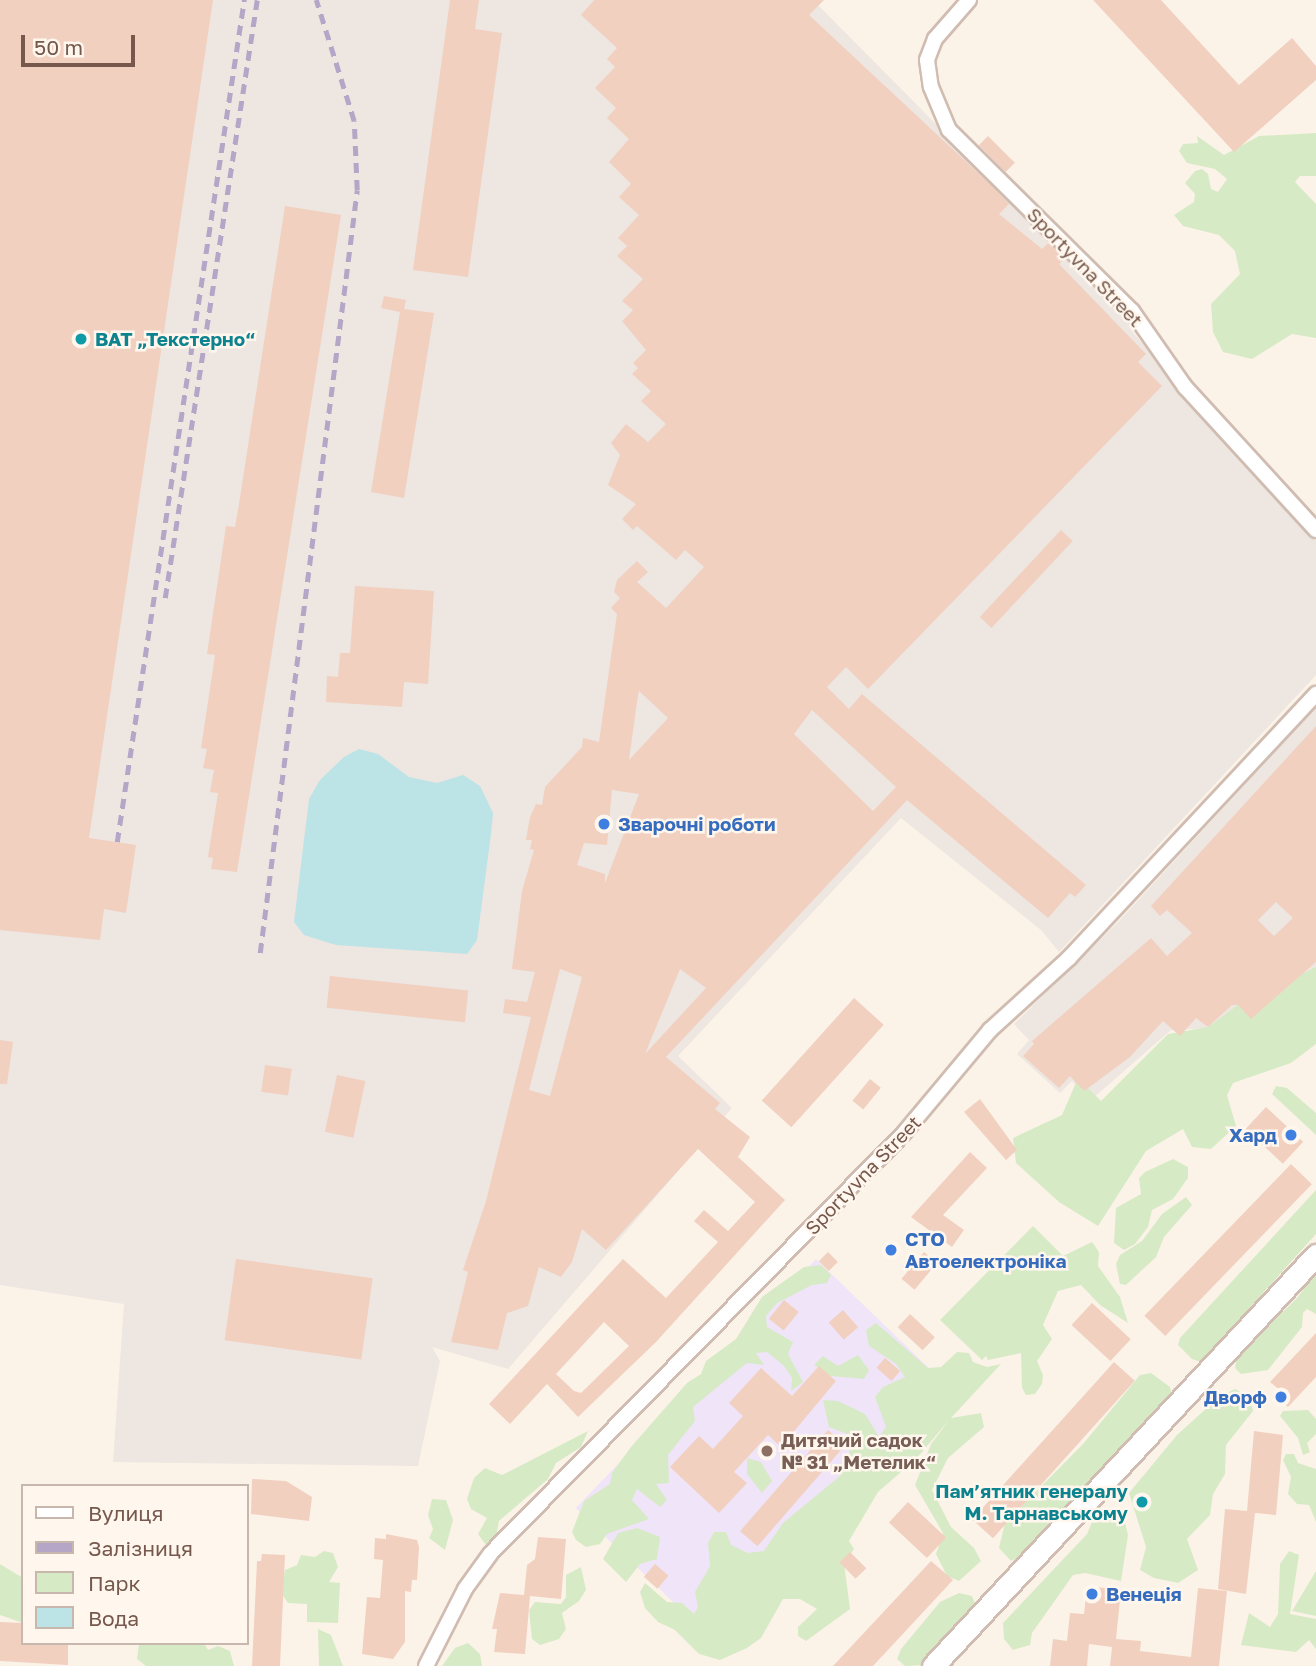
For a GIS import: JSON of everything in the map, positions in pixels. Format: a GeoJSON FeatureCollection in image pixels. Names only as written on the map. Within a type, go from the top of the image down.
{"type":"FeatureCollection","features":[{"type":"Feature","properties":{"kind":"main road"},"geometry":{"type":"LineString","coordinates":[[933,1666],[1316,1255]]}},
{"type":"Feature","properties":{"kind":"street","name":"Sportyvna Street"},"geometry":{"type":"LineString","coordinates":[[969,0],[935,39],[927,60],[931,87],[949,130],[1132,312],[1185,387],[1316,530]]}},
{"type":"Feature","properties":{"kind":"street","name":"Sportyvna Street"},"geometry":{"type":"LineString","coordinates":[[426,1666],[465,1590],[491,1553],[904,1133],[990,1030],[1069,958],[1316,694]]}},
{"type":"Feature","properties":{"kind":"shaded area"},"geometry":{"type":"Polygon","coordinates":[[[0,0],[813,0],[1127,317],[1131,330],[1188,398],[1316,541],[1316,675],[1059,952],[1041,930],[901,818],[678,1056],[732,1108],[508,1369],[432,1347],[440,1361],[418,1466],[113,1462],[124,1304],[0,1285],[0,0]]]}},
{"type":"Feature","properties":{"kind":"shaded area"},"geometry":{"type":"Polygon","coordinates":[[[1316,707],[1316,974],[1254,1026],[1171,1030],[1091,1100],[1072,1081],[1060,1093],[1017,1054],[1029,1040],[1014,1024],[1119,921],[1316,707]]]}},
{"type":"Feature","properties":{"kind":"shaded area","name":"Дитячий садок № 31 „Метелик“"},"geometry":{"type":"Polygon","coordinates":[[[816,1259],[958,1396],[717,1645],[576,1508],[816,1259]]]}},
{"type":"Feature","properties":{"kind":"green space"},"geometry":{"type":"Polygon","coordinates":[[[1316,133],[1316,176],[1300,176],[1295,182],[1316,204],[1316,338],[1292,334],[1252,359],[1223,352],[1213,332],[1211,304],[1240,274],[1235,251],[1219,235],[1183,226],[1174,215],[1194,202],[1195,194],[1185,183],[1195,171],[1202,169],[1208,174],[1211,189],[1218,192],[1227,179],[1215,169],[1187,163],[1179,151],[1183,144],[1198,143],[1197,136],[1224,155],[1259,136],[1316,133]]]}},
{"type":"Feature","properties":{"kind":"green space"},"geometry":{"type":"Polygon","coordinates":[[[1316,967],[1316,1044],[1291,1063],[1233,1083],[1227,1095],[1236,1126],[1211,1149],[1192,1147],[1183,1129],[1146,1151],[1098,1226],[1059,1202],[1016,1163],[1013,1138],[1062,1115],[1078,1078],[1101,1101],[1168,1034],[1208,1027],[1238,1005],[1316,967]]]}},
{"type":"Feature","properties":{"kind":"green space"},"geometry":{"type":"Polygon","coordinates":[[[1276,1086],[1287,1088],[1316,1113],[1316,1135],[1272,1094],[1276,1086]]]}},
{"type":"Feature","properties":{"kind":"green space"},"geometry":{"type":"Polygon","coordinates":[[[1173,1159],[1188,1167],[1188,1178],[1173,1199],[1152,1210],[1148,1227],[1135,1244],[1124,1250],[1114,1243],[1116,1208],[1141,1194],[1139,1178],[1145,1172],[1173,1159]]]}},
{"type":"Feature","properties":{"kind":"green space"},"geometry":{"type":"Polygon","coordinates":[[[1316,1190],[1316,1234],[1201,1362],[1192,1359],[1178,1345],[1180,1338],[1316,1190]]]}},
{"type":"Feature","properties":{"kind":"green space"},"geometry":{"type":"Polygon","coordinates":[[[1186,1197],[1192,1205],[1164,1237],[1156,1257],[1126,1285],[1120,1284],[1116,1264],[1120,1255],[1142,1241],[1162,1214],[1186,1197]]]}},
{"type":"Feature","properties":{"kind":"green space"},"geometry":{"type":"Polygon","coordinates":[[[1033,1226],[1063,1256],[1092,1242],[1099,1252],[1098,1266],[1120,1297],[1128,1323],[1100,1305],[1081,1285],[1058,1291],[1043,1325],[1052,1339],[1037,1361],[1043,1375],[1042,1384],[1035,1394],[1026,1395],[1022,1388],[1021,1353],[988,1360],[986,1356],[982,1360],[940,1320],[1033,1226]]]}},
{"type":"Feature","properties":{"kind":"green space"},"geometry":{"type":"Polygon","coordinates":[[[821,1265],[831,1275],[827,1283],[812,1285],[777,1303],[766,1316],[767,1327],[793,1342],[788,1354],[803,1382],[791,1391],[792,1378],[784,1366],[767,1352],[756,1353],[764,1365],[747,1363],[693,1407],[695,1421],[668,1455],[669,1483],[656,1484],[667,1500],[660,1507],[637,1489],[632,1500],[649,1519],[607,1534],[600,1544],[586,1547],[576,1540],[572,1532],[584,1501],[610,1484],[612,1473],[631,1447],[687,1383],[701,1374],[706,1361],[736,1339],[762,1297],[804,1267],[821,1265]]]}},
{"type":"Feature","properties":{"kind":"green space"},"geometry":{"type":"Polygon","coordinates":[[[1316,1273],[1316,1314],[1307,1309],[1303,1313],[1302,1327],[1268,1370],[1241,1374],[1235,1368],[1237,1357],[1297,1298],[1316,1273]]]}},
{"type":"Feature","properties":{"kind":"green space"},"geometry":{"type":"Polygon","coordinates":[[[876,1323],[928,1368],[941,1367],[957,1352],[969,1353],[973,1362],[987,1367],[1001,1364],[951,1418],[981,1413],[984,1427],[948,1458],[932,1490],[951,1527],[974,1548],[981,1561],[959,1581],[947,1576],[936,1554],[943,1533],[915,1485],[931,1444],[950,1419],[916,1459],[878,1492],[849,1541],[854,1549],[844,1563],[850,1609],[806,1641],[798,1636],[798,1627],[817,1609],[800,1599],[783,1599],[761,1638],[747,1648],[720,1660],[699,1654],[675,1630],[658,1622],[645,1608],[640,1592],[645,1583],[667,1602],[682,1603],[694,1614],[698,1607],[695,1592],[710,1566],[708,1543],[714,1532],[726,1532],[731,1545],[748,1553],[764,1551],[783,1523],[840,1476],[849,1455],[850,1435],[829,1427],[823,1400],[838,1401],[865,1414],[879,1437],[886,1427],[875,1397],[883,1387],[905,1377],[896,1364],[869,1346],[866,1330],[876,1323]]]}},
{"type":"Feature","properties":{"kind":"green space"},"geometry":{"type":"Polygon","coordinates":[[[858,1355],[869,1370],[864,1379],[830,1376],[814,1365],[823,1356],[838,1366],[858,1355]]]}},
{"type":"Feature","properties":{"kind":"green space"},"geometry":{"type":"Polygon","coordinates":[[[1151,1373],[1170,1387],[1172,1397],[1036,1548],[1011,1561],[999,1548],[1005,1523],[1083,1444],[1140,1375],[1151,1373]]]}},
{"type":"Feature","properties":{"kind":"green space"},"geometry":{"type":"Polygon","coordinates":[[[1235,1389],[1249,1396],[1253,1411],[1226,1445],[1225,1474],[1213,1494],[1210,1515],[1187,1539],[1198,1570],[1178,1583],[1154,1578],[1140,1570],[1146,1547],[1129,1493],[1177,1435],[1219,1397],[1235,1389]]]}},
{"type":"Feature","properties":{"kind":"green space"},"geometry":{"type":"Polygon","coordinates":[[[1308,1410],[1316,1419],[1316,1434],[1307,1443],[1310,1452],[1303,1455],[1298,1438],[1280,1416],[1283,1411],[1308,1410]]]}},
{"type":"Feature","properties":{"kind":"green space"},"geometry":{"type":"Polygon","coordinates":[[[588,1431],[581,1447],[556,1463],[548,1479],[499,1521],[496,1537],[486,1545],[478,1534],[487,1518],[471,1509],[467,1499],[474,1478],[485,1468],[502,1475],[588,1431]]]}},
{"type":"Feature","properties":{"kind":"green space"},"geometry":{"type":"Polygon","coordinates":[[[1286,1454],[1294,1454],[1298,1463],[1316,1469],[1316,1522],[1309,1505],[1297,1504],[1288,1494],[1291,1477],[1283,1460],[1286,1454]]]}},
{"type":"Feature","properties":{"kind":"green space"},"geometry":{"type":"Polygon","coordinates":[[[747,1458],[761,1462],[772,1481],[762,1493],[747,1474],[747,1458]]]}},
{"type":"Feature","properties":{"kind":"green space"},"geometry":{"type":"Polygon","coordinates":[[[432,1499],[446,1500],[453,1520],[445,1550],[429,1538],[433,1529],[428,1515],[432,1499]]]}},
{"type":"Feature","properties":{"kind":"green space"},"geometry":{"type":"Polygon","coordinates":[[[1115,1510],[1124,1518],[1128,1535],[1121,1581],[1085,1573],[1073,1575],[1032,1633],[1030,1645],[1013,1650],[1004,1639],[1003,1623],[1087,1534],[1092,1522],[1115,1510]]]}},
{"type":"Feature","properties":{"kind":"green space"},"geometry":{"type":"Polygon","coordinates":[[[637,1528],[660,1537],[657,1559],[640,1564],[626,1582],[603,1559],[618,1533],[637,1528]]]}},
{"type":"Feature","properties":{"kind":"green space"},"geometry":{"type":"Polygon","coordinates":[[[324,1551],[333,1553],[338,1567],[329,1582],[340,1583],[338,1623],[307,1622],[307,1604],[288,1603],[281,1593],[285,1570],[297,1565],[301,1555],[315,1557],[324,1551]]]}},
{"type":"Feature","properties":{"kind":"green space"},"geometry":{"type":"Polygon","coordinates":[[[1289,1551],[1299,1555],[1290,1614],[1316,1619],[1316,1649],[1309,1640],[1296,1652],[1241,1645],[1249,1613],[1270,1627],[1278,1614],[1280,1564],[1289,1551]]]}},
{"type":"Feature","properties":{"kind":"green space"},"geometry":{"type":"Polygon","coordinates":[[[0,1564],[21,1577],[21,1622],[0,1615],[0,1564]]]}},
{"type":"Feature","properties":{"kind":"green space"},"geometry":{"type":"Polygon","coordinates":[[[581,1567],[586,1590],[579,1601],[562,1613],[566,1629],[559,1639],[540,1645],[532,1639],[529,1610],[535,1602],[561,1604],[566,1597],[566,1575],[581,1567]]]}},
{"type":"Feature","properties":{"kind":"green space"},"geometry":{"type":"Polygon","coordinates":[[[1316,1571],[1316,1616],[1292,1611],[1316,1571]]]}},
{"type":"Feature","properties":{"kind":"green space"},"geometry":{"type":"Polygon","coordinates":[[[959,1593],[972,1596],[977,1608],[957,1632],[941,1642],[924,1665],[905,1666],[897,1659],[901,1649],[940,1602],[959,1593]]]}},
{"type":"Feature","properties":{"kind":"green space"},"geometry":{"type":"Polygon","coordinates":[[[318,1629],[331,1635],[343,1666],[319,1666],[318,1629]]]}},
{"type":"Feature","properties":{"kind":"green space"},"geometry":{"type":"Polygon","coordinates":[[[468,1643],[480,1654],[482,1666],[442,1666],[455,1648],[468,1643]]]}},
{"type":"Feature","properties":{"kind":"green space"},"geometry":{"type":"Polygon","coordinates":[[[139,1645],[205,1645],[208,1650],[218,1646],[230,1651],[234,1666],[146,1666],[137,1659],[139,1645]]]}},
{"type":"Feature","properties":{"kind":"water"},"geometry":{"type":"Polygon","coordinates":[[[359,749],[378,754],[409,777],[437,783],[463,775],[480,786],[493,813],[477,940],[467,954],[336,945],[304,935],[294,922],[309,799],[320,780],[344,757],[359,749]]]}},
{"type":"Feature","properties":{"kind":"building","name":"ВАТ „Текстерно“"},"geometry":{"type":"Polygon","coordinates":[[[0,0],[213,0],[89,838],[136,845],[126,913],[104,909],[100,940],[0,930],[0,0]]]}},
{"type":"Feature","properties":{"kind":"building"},"geometry":{"type":"Polygon","coordinates":[[[450,0],[479,0],[475,29],[502,33],[468,277],[413,270],[450,0]]]}},
{"type":"Feature","properties":{"kind":"building"},"geometry":{"type":"Polygon","coordinates":[[[594,0],[824,0],[809,15],[992,186],[1009,204],[999,214],[1042,249],[1049,242],[1065,258],[1059,264],[1146,354],[1138,362],[1162,386],[868,689],[846,667],[827,687],[849,709],[862,694],[1086,885],[1075,897],[1070,893],[1048,918],[907,800],[666,1057],[720,1103],[715,1109],[750,1137],[738,1157],[785,1200],[656,1342],[578,1417],[547,1384],[510,1424],[489,1404],[623,1259],[666,1298],[718,1242],[694,1221],[704,1210],[728,1231],[755,1202],[698,1149],[606,1250],[582,1229],[572,1262],[561,1277],[539,1267],[528,1306],[507,1313],[498,1350],[451,1342],[468,1272],[463,1270],[486,1201],[531,1017],[503,1013],[505,999],[527,1002],[535,972],[512,969],[522,891],[534,850],[530,849],[532,840],[526,840],[530,817],[536,804],[542,805],[545,787],[582,747],[583,738],[599,742],[617,614],[611,608],[620,598],[614,592],[617,580],[637,561],[648,572],[637,582],[666,608],[704,567],[685,550],[676,560],[637,526],[633,530],[622,519],[636,504],[608,485],[620,455],[611,443],[626,424],[648,442],[666,424],[641,401],[651,391],[632,374],[638,368],[633,363],[646,350],[622,321],[633,310],[622,301],[643,279],[617,256],[627,246],[618,238],[639,215],[619,197],[631,184],[609,162],[629,139],[607,118],[616,108],[595,88],[615,67],[607,59],[617,48],[581,15],[594,0]],[[639,691],[629,760],[668,718],[639,691]],[[812,710],[794,734],[873,811],[896,787],[812,710]],[[612,790],[607,845],[584,843],[577,865],[605,874],[605,883],[639,794],[612,790]],[[560,969],[529,1090],[550,1096],[582,977],[560,969]],[[680,969],[645,1054],[706,988],[680,969]],[[604,1322],[556,1374],[574,1391],[581,1393],[629,1346],[604,1322]]]}},
{"type":"Feature","properties":{"kind":"building"},"geometry":{"type":"Polygon","coordinates":[[[1093,0],[1161,0],[1239,85],[1292,38],[1316,66],[1316,80],[1234,152],[1093,0]]]}},
{"type":"Feature","properties":{"kind":"building"},"geometry":{"type":"Polygon","coordinates":[[[988,136],[1015,163],[1006,172],[979,145],[988,136]]]}},
{"type":"Feature","properties":{"kind":"building"},"geometry":{"type":"Polygon","coordinates":[[[285,206],[341,215],[237,872],[211,869],[213,858],[208,857],[218,793],[210,792],[214,770],[203,768],[207,749],[201,748],[215,655],[207,654],[226,526],[235,527],[285,206]]]}},
{"type":"Feature","properties":{"kind":"building"},"geometry":{"type":"Polygon","coordinates":[[[384,296],[406,300],[404,309],[434,313],[404,498],[371,492],[400,312],[381,308],[384,296]]]}},
{"type":"Feature","properties":{"kind":"building"},"geometry":{"type":"Polygon","coordinates":[[[1061,530],[1073,541],[992,628],[980,617],[1061,530]]]}},
{"type":"Feature","properties":{"kind":"building"},"geometry":{"type":"Polygon","coordinates":[[[355,586],[434,591],[428,684],[404,682],[402,707],[326,702],[327,676],[338,677],[340,653],[350,653],[355,586]]]}},
{"type":"Feature","properties":{"kind":"building"},"geometry":{"type":"Polygon","coordinates":[[[1316,726],[1316,962],[1251,1019],[1238,1005],[1232,1005],[1208,1027],[1196,1018],[1180,1036],[1163,1021],[1130,1057],[1084,1091],[1070,1076],[1059,1088],[1023,1056],[1034,1044],[1032,1041],[1151,938],[1167,956],[1192,933],[1167,910],[1160,916],[1151,906],[1316,726]],[[1276,902],[1258,920],[1274,936],[1293,918],[1276,902]]]}},
{"type":"Feature","properties":{"kind":"building"},"geometry":{"type":"Polygon","coordinates":[[[330,976],[468,991],[465,1022],[327,1008],[330,976]]]}},
{"type":"Feature","properties":{"kind":"building"},"geometry":{"type":"Polygon","coordinates":[[[854,998],[884,1025],[791,1127],[762,1101],[854,998]]]}},
{"type":"Feature","properties":{"kind":"building"},"geometry":{"type":"Polygon","coordinates":[[[0,1040],[13,1042],[7,1084],[0,1084],[0,1040]]]}},
{"type":"Feature","properties":{"kind":"building"},"geometry":{"type":"Polygon","coordinates":[[[265,1065],[292,1069],[288,1095],[261,1092],[265,1065]]]}},
{"type":"Feature","properties":{"kind":"building"},"geometry":{"type":"Polygon","coordinates":[[[337,1075],[365,1081],[353,1138],[325,1132],[337,1075]]]}},
{"type":"Feature","properties":{"kind":"building"},"geometry":{"type":"Polygon","coordinates":[[[870,1079],[881,1088],[863,1110],[852,1101],[870,1079]]]}},
{"type":"Feature","properties":{"kind":"building"},"geometry":{"type":"Polygon","coordinates":[[[980,1099],[1017,1150],[1006,1160],[964,1112],[980,1099]]]}},
{"type":"Feature","properties":{"kind":"building"},"geometry":{"type":"Polygon","coordinates":[[[1266,1107],[1303,1142],[1283,1164],[1246,1129],[1266,1107]]]}},
{"type":"Feature","properties":{"kind":"building"},"geometry":{"type":"Polygon","coordinates":[[[970,1152],[987,1168],[943,1215],[964,1230],[952,1247],[911,1217],[970,1152]]]}},
{"type":"Feature","properties":{"kind":"building"},"geometry":{"type":"Polygon","coordinates":[[[1291,1164],[1312,1184],[1165,1336],[1144,1316],[1291,1164]]]}},
{"type":"Feature","properties":{"kind":"building"},"geometry":{"type":"Polygon","coordinates":[[[828,1252],[838,1262],[829,1271],[819,1261],[828,1252]]]}},
{"type":"Feature","properties":{"kind":"building"},"geometry":{"type":"Polygon","coordinates":[[[924,1252],[937,1263],[915,1290],[902,1279],[924,1252]]]}},
{"type":"Feature","properties":{"kind":"building"},"geometry":{"type":"Polygon","coordinates":[[[236,1259],[373,1278],[361,1359],[225,1340],[236,1259]]]}},
{"type":"Feature","properties":{"kind":"building"},"geometry":{"type":"Polygon","coordinates":[[[784,1300],[799,1312],[784,1331],[769,1319],[784,1300]]]}},
{"type":"Feature","properties":{"kind":"building"},"geometry":{"type":"Polygon","coordinates":[[[1092,1303],[1131,1339],[1110,1361],[1072,1325],[1092,1303]]]}},
{"type":"Feature","properties":{"kind":"building"},"geometry":{"type":"Polygon","coordinates":[[[843,1310],[858,1327],[844,1340],[829,1322],[843,1310]]]}},
{"type":"Feature","properties":{"kind":"building"},"geometry":{"type":"Polygon","coordinates":[[[910,1314],[935,1337],[923,1350],[898,1327],[910,1314]]]}},
{"type":"Feature","properties":{"kind":"building"},"geometry":{"type":"Polygon","coordinates":[[[1316,1333],[1316,1377],[1288,1407],[1278,1398],[1283,1393],[1270,1382],[1316,1333]]]}},
{"type":"Feature","properties":{"kind":"building"},"geometry":{"type":"Polygon","coordinates":[[[885,1358],[900,1371],[892,1381],[876,1368],[885,1358]]]}},
{"type":"Feature","properties":{"kind":"building"},"geometry":{"type":"Polygon","coordinates":[[[1114,1362],[1135,1381],[993,1538],[972,1520],[1114,1362]]]}},
{"type":"Feature","properties":{"kind":"building"},"geometry":{"type":"Polygon","coordinates":[[[819,1366],[836,1381],[781,1447],[768,1435],[734,1472],[747,1483],[719,1513],[670,1467],[699,1436],[713,1449],[743,1416],[729,1403],[761,1368],[792,1396],[819,1366]]]}},
{"type":"Feature","properties":{"kind":"building"},"geometry":{"type":"Polygon","coordinates":[[[828,1430],[845,1445],[757,1546],[740,1531],[828,1430]]]}},
{"type":"Feature","properties":{"kind":"building"},"geometry":{"type":"Polygon","coordinates":[[[1254,1431],[1283,1435],[1276,1515],[1255,1513],[1246,1594],[1218,1589],[1225,1509],[1247,1511],[1254,1431]]]}},
{"type":"Feature","properties":{"kind":"building"},"geometry":{"type":"Polygon","coordinates":[[[252,1479],[286,1481],[312,1497],[309,1521],[251,1514],[252,1479]]]}},
{"type":"Feature","properties":{"kind":"building"},"geometry":{"type":"Polygon","coordinates":[[[908,1502],[946,1537],[927,1558],[889,1522],[908,1502]]]}},
{"type":"Feature","properties":{"kind":"building"},"geometry":{"type":"Polygon","coordinates":[[[386,1534],[417,1540],[419,1547],[417,1580],[412,1580],[411,1592],[405,1591],[405,1642],[393,1659],[362,1654],[367,1597],[380,1598],[383,1560],[374,1559],[375,1538],[386,1539],[386,1534]]]}},
{"type":"Feature","properties":{"kind":"building"},"geometry":{"type":"Polygon","coordinates":[[[538,1537],[566,1539],[561,1599],[530,1596],[525,1654],[494,1652],[497,1629],[492,1629],[500,1593],[524,1595],[527,1565],[535,1559],[538,1537]]]}},
{"type":"Feature","properties":{"kind":"building"},"geometry":{"type":"Polygon","coordinates":[[[850,1552],[866,1568],[856,1579],[839,1563],[850,1552]]]}},
{"type":"Feature","properties":{"kind":"building"},"geometry":{"type":"Polygon","coordinates":[[[262,1554],[285,1555],[280,1666],[252,1666],[257,1561],[261,1561],[262,1554]]]}},
{"type":"Feature","properties":{"kind":"building"},"geometry":{"type":"Polygon","coordinates":[[[931,1561],[953,1580],[873,1666],[833,1666],[931,1561]]]}},
{"type":"Feature","properties":{"kind":"building"},"geometry":{"type":"Polygon","coordinates":[[[655,1564],[669,1576],[657,1589],[644,1577],[655,1564]]]}},
{"type":"Feature","properties":{"kind":"building"},"geometry":{"type":"Polygon","coordinates":[[[1087,1586],[1121,1590],[1116,1639],[1141,1641],[1140,1651],[1191,1657],[1198,1588],[1227,1591],[1219,1666],[1110,1666],[1112,1647],[1089,1644],[1087,1666],[1050,1666],[1053,1639],[1067,1641],[1070,1613],[1084,1614],[1087,1586]]]}},
{"type":"Feature","properties":{"kind":"building"},"geometry":{"type":"Polygon","coordinates":[[[0,1622],[21,1623],[21,1645],[68,1645],[68,1665],[0,1661],[0,1622]]]}},
{"type":"Feature","properties":{"kind":"railway"},"geometry":{"type":"LineString","coordinates":[[117,842],[244,0]]}},
{"type":"Feature","properties":{"kind":"railway"},"geometry":{"type":"LineString","coordinates":[[165,598],[257,0]]}},
{"type":"Feature","properties":{"kind":"railway"},"geometry":{"type":"LineString","coordinates":[[260,953],[357,190],[354,121],[316,0]]}},
{"type":"Feature","properties":{"kind":"place","name":"ВАТ „Текстерно“"},"geometry":{"type":"Point","coordinates":[81,339]}},
{"type":"Feature","properties":{"kind":"place","name":"Зварочні роботи"},"geometry":{"type":"Point","coordinates":[604,824]}},
{"type":"Feature","properties":{"kind":"place","name":"Хард"},"geometry":{"type":"Point","coordinates":[1291,1135]}},
{"type":"Feature","properties":{"kind":"place","name":"СТО Автоелектроніка"},"geometry":{"type":"Point","coordinates":[891,1250]}},
{"type":"Feature","properties":{"kind":"place","name":"Дворф"},"geometry":{"type":"Point","coordinates":[1281,1397]}},
{"type":"Feature","properties":{"kind":"place","name":"Дитячий садок № 31 „Метелик“"},"geometry":{"type":"Point","coordinates":[767,1451]}},
{"type":"Feature","properties":{"kind":"place","name":"Пам’ятник генералу М. Тарнавському"},"geometry":{"type":"Point","coordinates":[1142,1502]}},
{"type":"Feature","properties":{"kind":"place","name":"Венеція"},"geometry":{"type":"Point","coordinates":[1092,1594]}}]}
